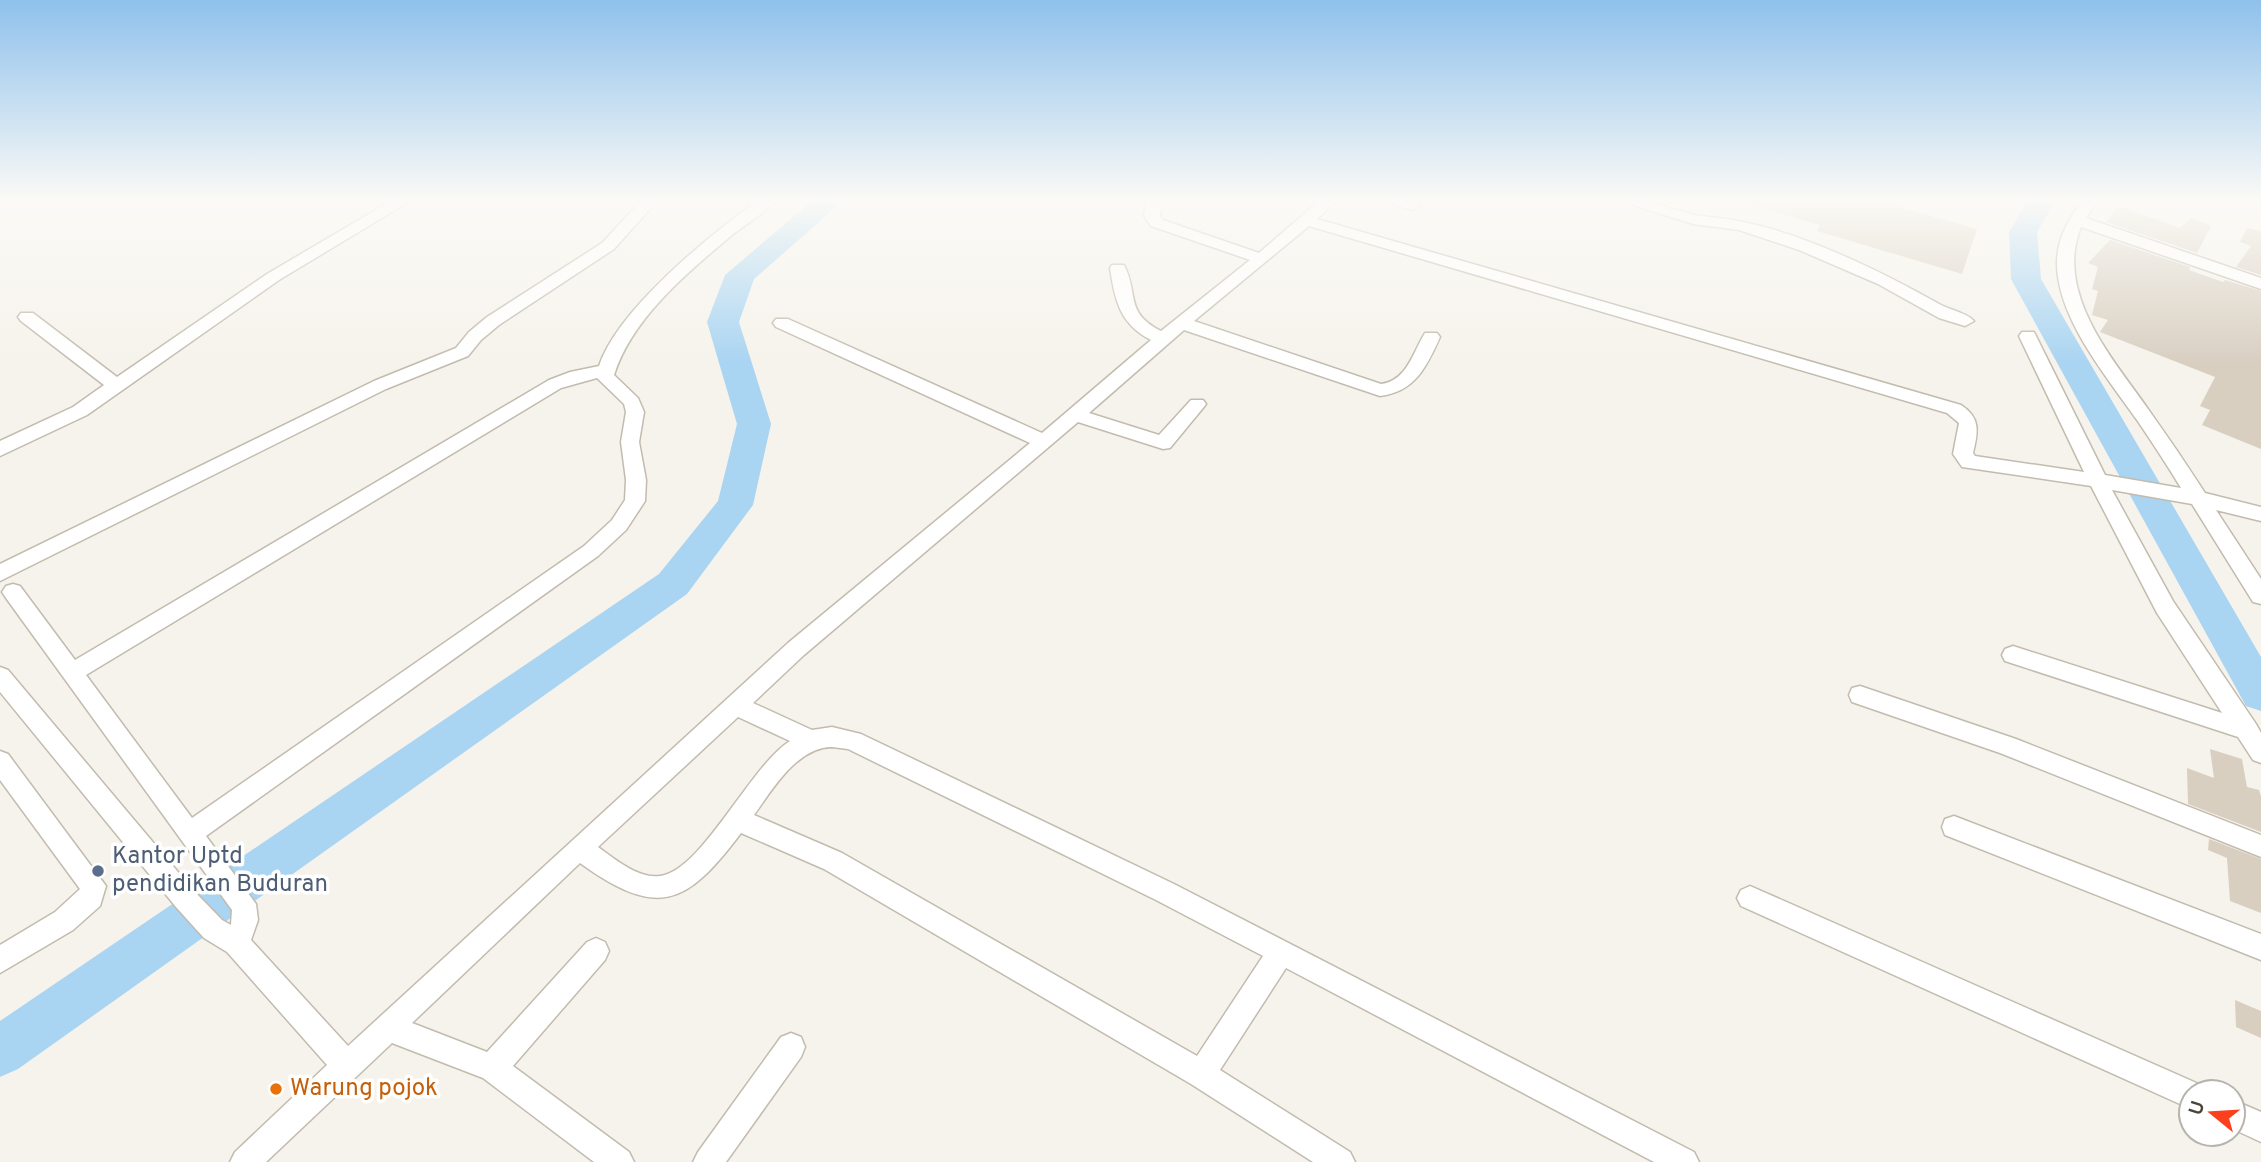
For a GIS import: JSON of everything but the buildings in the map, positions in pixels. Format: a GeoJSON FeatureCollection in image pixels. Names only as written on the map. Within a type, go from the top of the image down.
{"type":"FeatureCollection","features":[{"type":"Feature","properties":{"kind":"street"},"geometry":{"type":"LineString","coordinates":[[0,449],[68,418],[273,277],[310,255]]}},
{"type":"Feature","properties":{"kind":"street"},"geometry":{"type":"LineString","coordinates":[[224,936],[245,925],[247,915],[243,904],[6,582],[380,385],[462,352],[475,336],[493,321],[594,255]]}},
{"type":"Feature","properties":{"kind":"street"},"geometry":{"type":"LineString","coordinates":[[189,834],[592,551],[619,525],[635,501],[636,480],[630,442],[635,412],[632,402],[608,382],[605,371],[614,351],[633,323],[704,255]]}},
{"type":"Feature","properties":{"kind":"street"},"geometry":{"type":"LineString","coordinates":[[1251,255],[1262,259]]}},
{"type":"Feature","properties":{"kind":"street"},"geometry":{"type":"LineString","coordinates":[[245,1162],[579,848],[796,649],[1044,442],[1181,323],[1266,255]]}},
{"type":"Feature","properties":{"kind":"street"},"geometry":{"type":"LineString","coordinates":[[1425,255],[1954,409],[1966,416],[1969,423],[1963,454],[1969,462],[2162,490],[2261,514]]}},
{"type":"Feature","properties":{"kind":"street"},"geometry":{"type":"LineString","coordinates":[[1825,255],[1884,280],[1945,314],[1965,321]]}},
{"type":"Feature","properties":{"kind":"street"},"geometry":{"type":"LineString","coordinates":[[2067,255],[2065,272],[2074,306],[2101,353],[2199,498],[2261,596]]}},
{"type":"Feature","properties":{"kind":"street"},"geometry":{"type":"LineString","coordinates":[[2177,255],[2261,284]]}},
{"type":"Feature","properties":{"kind":"street"},"geometry":{"type":"LineString","coordinates":[[1118,268],[1130,319],[1162,339]]}},
{"type":"Feature","properties":{"kind":"street"},"geometry":{"type":"LineString","coordinates":[[27,317],[117,386]]}},
{"type":"Feature","properties":{"kind":"street"},"geometry":{"type":"LineString","coordinates":[[782,323],[1044,442]]}},
{"type":"Feature","properties":{"kind":"street"},"geometry":{"type":"LineString","coordinates":[[1181,323],[1380,390],[1389,390],[1401,384],[1413,372],[1431,337]]}},
{"type":"Feature","properties":{"kind":"street"},"geometry":{"type":"LineString","coordinates":[[2028,336],[2106,481],[2121,529],[2165,607],[2261,753]]}},
{"type":"Feature","properties":{"kind":"street"},"geometry":{"type":"LineString","coordinates":[[72,673],[555,384],[576,376],[605,371]]}},
{"type":"Feature","properties":{"kind":"street"},"geometry":{"type":"LineString","coordinates":[[1075,415],[1163,443],[1197,404]]}},
{"type":"Feature","properties":{"kind":"street"},"geometry":{"type":"LineString","coordinates":[[2013,655],[2248,731]]}},
{"type":"Feature","properties":{"kind":"street"},"geometry":{"type":"LineString","coordinates":[[0,676],[185,899],[224,936],[347,1066]]}},
{"type":"Feature","properties":{"kind":"street"},"geometry":{"type":"LineString","coordinates":[[1860,695],[2008,746],[2261,846]]}},
{"type":"Feature","properties":{"kind":"street"},"geometry":{"type":"LineString","coordinates":[[735,705],[810,740]]}},
{"type":"Feature","properties":{"kind":"street"},"geometry":{"type":"LineString","coordinates":[[579,848],[640,885],[661,888],[681,880],[700,866],[785,761],[810,740],[836,736],[853,741],[1153,886],[1684,1162]]}},
{"type":"Feature","properties":{"kind":"street"},"geometry":{"type":"LineString","coordinates":[[0,761],[93,886],[91,898],[64,921],[0,960]]}},
{"type":"Feature","properties":{"kind":"street"},"geometry":{"type":"LineString","coordinates":[[736,819],[834,861],[1201,1074],[1340,1162]]}},
{"type":"Feature","properties":{"kind":"street"},"geometry":{"type":"LineString","coordinates":[[1954,827],[2261,947]]}},
{"type":"Feature","properties":{"kind":"street"},"geometry":{"type":"LineString","coordinates":[[1750,898],[2177,1089]]}},
{"type":"Feature","properties":{"kind":"street"},"geometry":{"type":"LineString","coordinates":[[492,1068],[596,951]]}},
{"type":"Feature","properties":{"kind":"street"},"geometry":{"type":"LineString","coordinates":[[1201,1074],[1280,952]]}},
{"type":"Feature","properties":{"kind":"street"},"geometry":{"type":"LineString","coordinates":[[389,1028],[492,1068],[619,1162]]}},
{"type":"Feature","properties":{"kind":"street"},"geometry":{"type":"LineString","coordinates":[[708,1162],[791,1047]]}},
{"type":"Feature","properties":{"kind":"waterway"},"geometry":{"type":"LineString","coordinates":[[0,1051],[673,584],[735,505],[754,424],[723,322],[740,275],[764,255]]}},
{"type":"Feature","properties":{"kind":"waterway"},"geometry":{"type":"LineString","coordinates":[[2024,255],[2026,279],[2261,694]]}},
{"type":"Feature","properties":{"kind":"place","name":"Kantor Uptd pendidikan Buduran"},"geometry":{"type":"Point","coordinates":[98,871]}},
{"type":"Feature","properties":{"kind":"place","name":"Warung pojok"},"geometry":{"type":"Point","coordinates":[276,1089]}}]}
